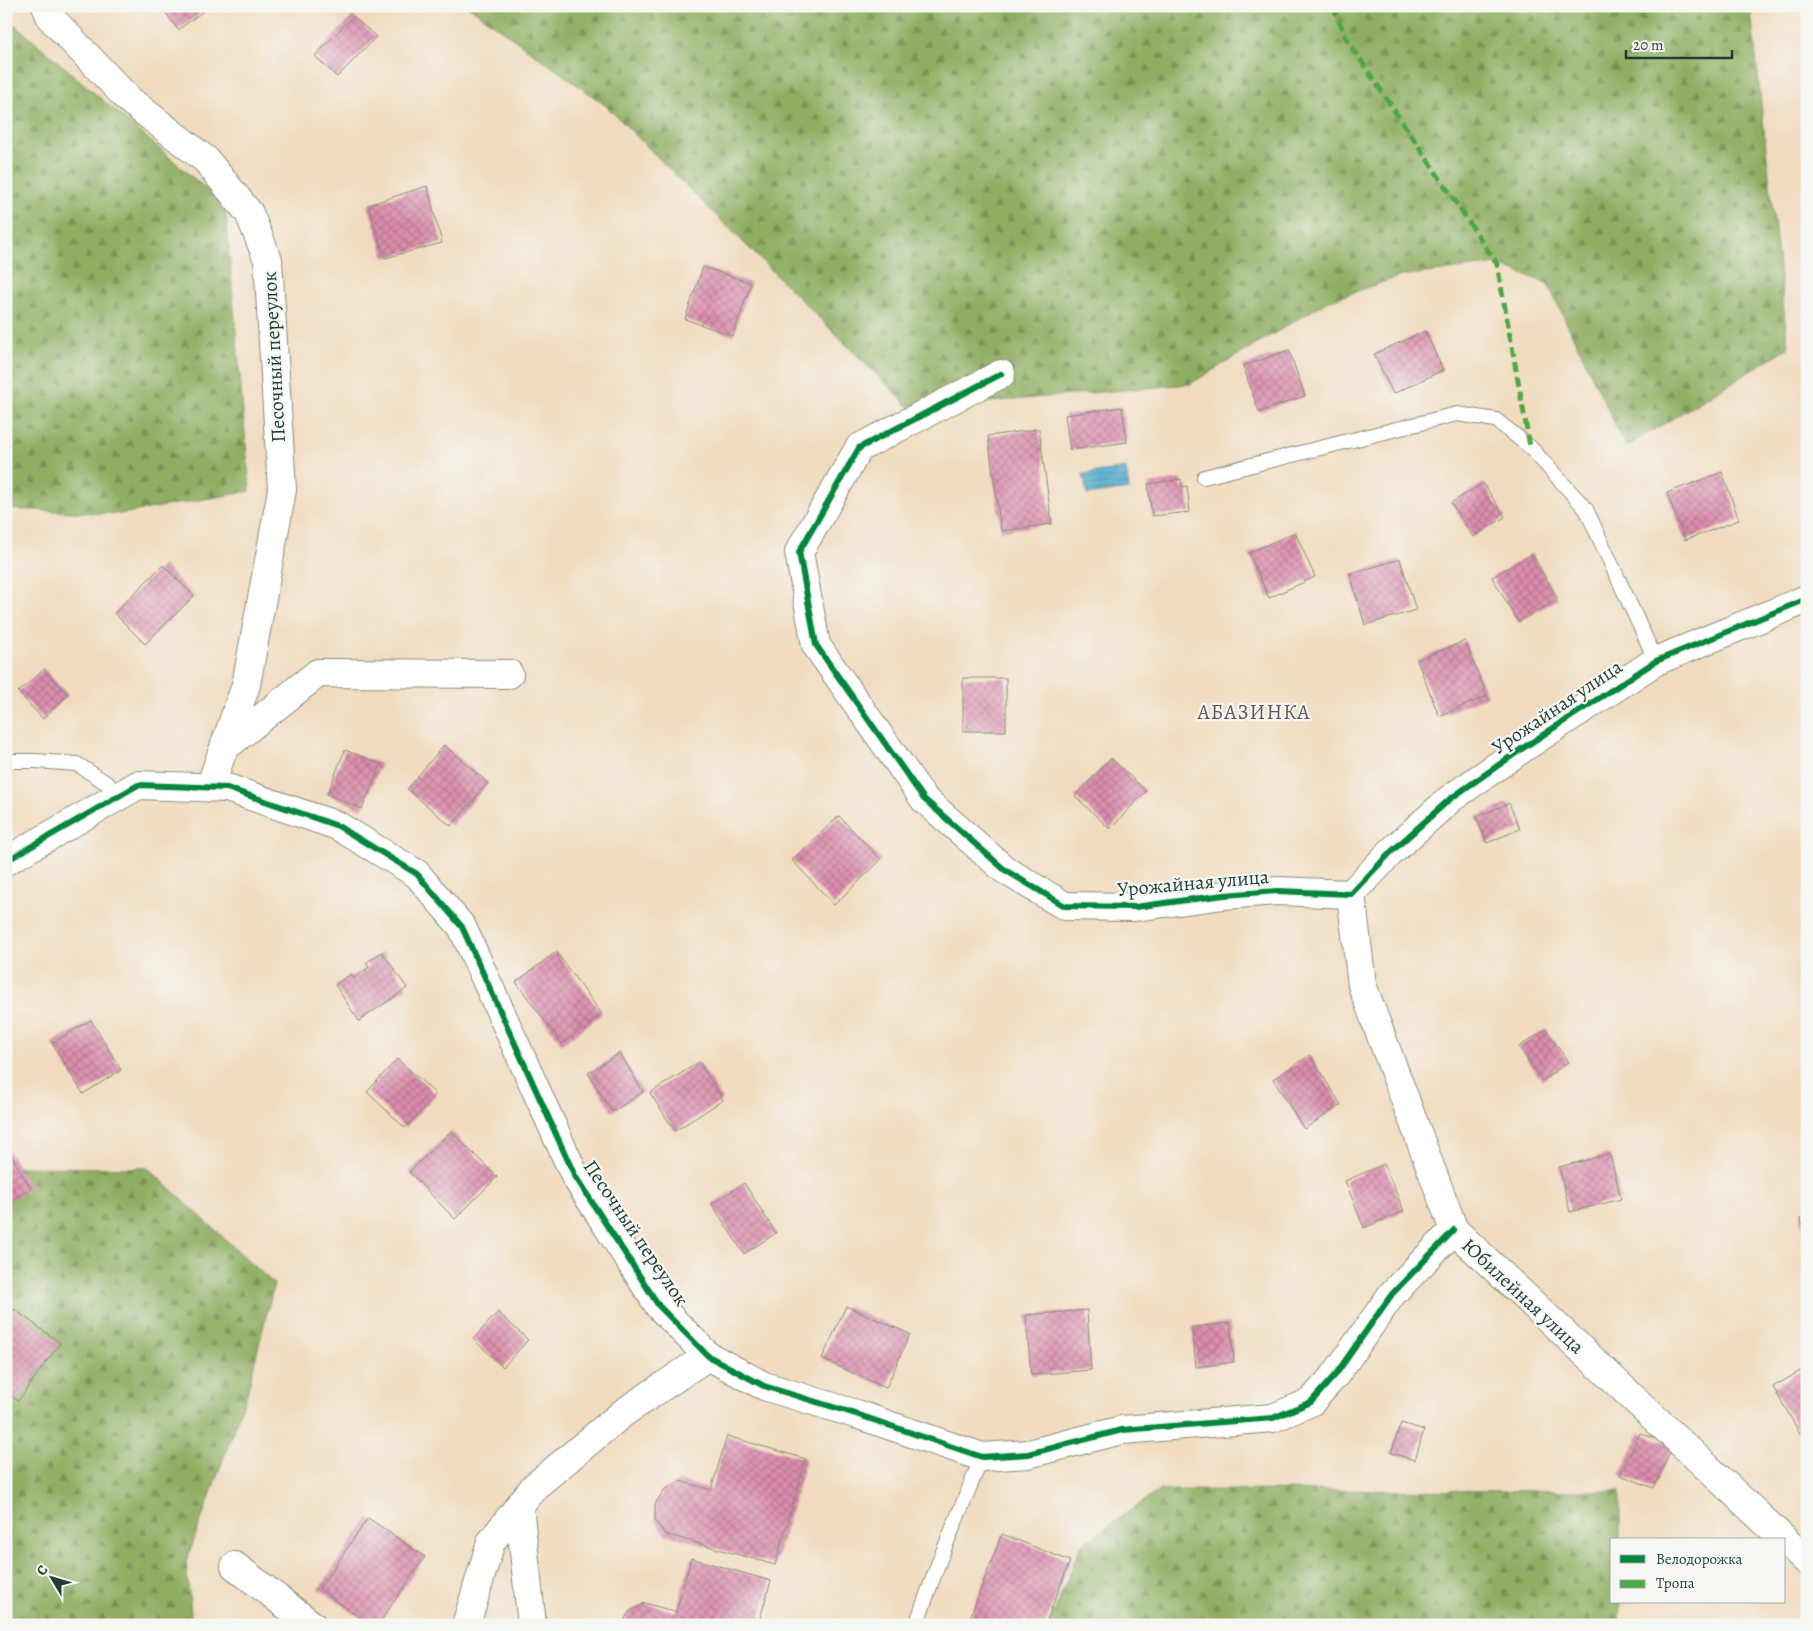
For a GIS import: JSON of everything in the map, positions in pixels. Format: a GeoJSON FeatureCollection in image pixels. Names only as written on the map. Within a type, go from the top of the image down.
{"type":"FeatureCollection","features":[{"type":"Feature","properties":{"kind":"street","name":"Песочный переулок"},"geometry":{"type":"LineString","coordinates":[[46,6],[51,18],[128,99],[206,160],[249,213],[268,260],[282,490],[246,686],[210,787]]}},
{"type":"Feature","properties":{"kind":"street","name":"Урожайная улица"},"geometry":{"type":"LineString","coordinates":[[1000,374],[859,448],[799,552],[816,645],[924,799],[1005,870],[1065,906],[1135,907],[1224,895],[1277,891],[1351,894],[1391,852],[1450,799],[1523,748],[1656,661],[1807,599]]}},
{"type":"Feature","properties":{"kind":"street"},"geometry":{"type":"LineString","coordinates":[[224,748],[318,673],[509,674]]}},
{"type":"Feature","properties":{"kind":"street","name":"Песочный переулок"},"geometry":{"type":"LineString","coordinates":[[6,861],[138,784],[227,788],[338,826],[417,874],[462,927],[575,1176],[659,1306],[708,1356],[764,1386],[856,1414],[982,1457],[1028,1454],[1122,1430],[1273,1418],[1310,1402],[1336,1374],[1392,1294],[1454,1230]]}},
{"type":"Feature","properties":{"kind":"street","name":"Юбилейная улица"},"geometry":{"type":"LineString","coordinates":[[1351,894],[1362,985],[1454,1230],[1783,1538]]}},
{"type":"Feature","properties":{"kind":"street"},"geometry":{"type":"LineString","coordinates":[[466,1625],[491,1542],[534,1487],[623,1413],[708,1356]]}},
{"type":"Feature","properties":{"kind":"street"},"geometry":{"type":"LineString","coordinates":[[519,1506],[532,1625]]}},
{"type":"Feature","properties":{"kind":"street","name":"Юбилейная улица"},"geometry":{"type":"LineString","coordinates":[[1786,1540],[1807,1560]]}},
{"type":"Feature","properties":{"kind":"street"},"geometry":{"type":"LineString","coordinates":[[235,1566],[312,1625]]}},
{"type":"Feature","properties":{"kind":"lane"},"geometry":{"type":"LineString","coordinates":[[1204,477],[1458,414],[1496,420],[1530,448],[1586,509],[1656,661]]}},
{"type":"Feature","properties":{"kind":"lane"},"geometry":{"type":"LineString","coordinates":[[6,761],[78,764],[108,784],[118,796]]}},
{"type":"Feature","properties":{"kind":"lane"},"geometry":{"type":"LineString","coordinates":[[916,1625],[940,1559],[982,1457]]}},
{"type":"Feature","properties":{"kind":"green space"},"geometry":{"type":"Polygon","coordinates":[[[468,6],[1771,6],[1751,12],[1788,348],[1626,447],[1548,284],[1497,264],[1401,276],[1328,301],[1190,384],[911,409],[605,105],[468,6]]]}},
{"type":"Feature","properties":{"kind":"green space"},"geometry":{"type":"Polygon","coordinates":[[[6,17],[225,205],[250,491],[120,514],[6,509],[6,17]]]}},
{"type":"Feature","properties":{"kind":"green space"},"geometry":{"type":"Polygon","coordinates":[[[6,1167],[148,1168],[274,1284],[247,1393],[186,1562],[192,1625],[6,1625],[6,1167]]]}},
{"type":"Feature","properties":{"kind":"green space"},"geometry":{"type":"Polygon","coordinates":[[[1160,1490],[1620,1491],[1620,1538],[1610,1538],[1610,1604],[1620,1604],[1619,1625],[1049,1625],[1081,1545],[1160,1490]]]}},
{"type":"Feature","properties":{"kind":"water"},"geometry":{"type":"Polygon","coordinates":[[[1126,468],[1129,489],[1087,495],[1083,474],[1126,468]]]}},
{"type":"Feature","properties":{"kind":"building"},"geometry":{"type":"Polygon","coordinates":[[[161,6],[210,6],[178,30],[161,6]]]}},
{"type":"Feature","properties":{"kind":"building"},"geometry":{"type":"Polygon","coordinates":[[[353,16],[376,37],[337,77],[315,56],[353,16]]]}},
{"type":"Feature","properties":{"kind":"building"},"geometry":{"type":"Polygon","coordinates":[[[427,186],[442,243],[385,258],[368,205],[427,186]]]}},
{"type":"Feature","properties":{"kind":"building"},"geometry":{"type":"Polygon","coordinates":[[[703,267],[751,283],[733,336],[685,319],[703,267]]]}},
{"type":"Feature","properties":{"kind":"building"},"geometry":{"type":"Polygon","coordinates":[[[1425,331],[1443,370],[1393,394],[1374,354],[1425,331]]]}},
{"type":"Feature","properties":{"kind":"building"},"geometry":{"type":"Polygon","coordinates":[[[1289,350],[1305,396],[1259,412],[1243,366],[1289,350]]]}},
{"type":"Feature","properties":{"kind":"building"},"geometry":{"type":"Polygon","coordinates":[[[1122,407],[1127,442],[1070,450],[1065,415],[1122,407]]]}},
{"type":"Feature","properties":{"kind":"building"},"geometry":{"type":"Polygon","coordinates":[[[1039,429],[1052,524],[1001,531],[988,436],[1039,429]]]}},
{"type":"Feature","properties":{"kind":"building"},"geometry":{"type":"Polygon","coordinates":[[[1722,472],[1739,520],[1685,540],[1667,493],[1722,472]]]}},
{"type":"Feature","properties":{"kind":"building"},"geometry":{"type":"Polygon","coordinates":[[[1181,479],[1182,487],[1187,486],[1190,512],[1152,516],[1148,484],[1181,479]]]}},
{"type":"Feature","properties":{"kind":"building"},"geometry":{"type":"Polygon","coordinates":[[[1483,483],[1505,517],[1473,537],[1451,503],[1483,483]]]}},
{"type":"Feature","properties":{"kind":"building"},"geometry":{"type":"Polygon","coordinates":[[[1295,532],[1315,577],[1269,598],[1249,553],[1295,532]]]}},
{"type":"Feature","properties":{"kind":"building"},"geometry":{"type":"Polygon","coordinates":[[[1532,554],[1558,599],[1518,622],[1492,577],[1532,554]]]}},
{"type":"Feature","properties":{"kind":"building"},"geometry":{"type":"Polygon","coordinates":[[[1400,559],[1416,610],[1365,625],[1350,574],[1400,559]]]}},
{"type":"Feature","properties":{"kind":"building"},"geometry":{"type":"Polygon","coordinates":[[[163,565],[194,596],[145,644],[114,613],[163,565]]]}},
{"type":"Feature","properties":{"kind":"building"},"geometry":{"type":"Polygon","coordinates":[[[1465,641],[1487,696],[1439,716],[1417,660],[1465,641]]]}},
{"type":"Feature","properties":{"kind":"building"},"geometry":{"type":"Polygon","coordinates":[[[44,669],[68,695],[43,719],[18,692],[44,669]]]}},
{"type":"Feature","properties":{"kind":"building"},"geometry":{"type":"Polygon","coordinates":[[[963,678],[1006,678],[1006,731],[963,731],[963,678]]]}},
{"type":"Feature","properties":{"kind":"building"},"geometry":{"type":"Polygon","coordinates":[[[444,745],[488,783],[451,826],[407,789],[444,745]]]}},
{"type":"Feature","properties":{"kind":"building"},"geometry":{"type":"Polygon","coordinates":[[[345,750],[381,764],[362,809],[327,794],[345,750]]]}},
{"type":"Feature","properties":{"kind":"building"},"geometry":{"type":"Polygon","coordinates":[[[1111,758],[1146,791],[1110,829],[1075,796],[1111,758]]]}},
{"type":"Feature","properties":{"kind":"building"},"geometry":{"type":"Polygon","coordinates":[[[1509,803],[1520,829],[1487,843],[1476,817],[1509,803]]]}},
{"type":"Feature","properties":{"kind":"building"},"geometry":{"type":"Polygon","coordinates":[[[839,816],[881,860],[834,905],[792,860],[839,816]]]}},
{"type":"Feature","properties":{"kind":"building"},"geometry":{"type":"Polygon","coordinates":[[[382,952],[407,988],[359,1021],[335,985],[351,974],[354,978],[369,967],[366,963],[382,952]]]}},
{"type":"Feature","properties":{"kind":"building"},"geometry":{"type":"Polygon","coordinates":[[[556,952],[602,1014],[562,1044],[516,982],[556,952]]]}},
{"type":"Feature","properties":{"kind":"building"},"geometry":{"type":"Polygon","coordinates":[[[91,1020],[121,1070],[83,1094],[52,1043],[91,1020]]]}},
{"type":"Feature","properties":{"kind":"building"},"geometry":{"type":"Polygon","coordinates":[[[1546,1029],[1568,1062],[1542,1081],[1519,1047],[1546,1029]]]}},
{"type":"Feature","properties":{"kind":"building"},"geometry":{"type":"Polygon","coordinates":[[[620,1053],[643,1092],[612,1112],[588,1073],[620,1053]]]}},
{"type":"Feature","properties":{"kind":"building"},"geometry":{"type":"Polygon","coordinates":[[[1310,1055],[1341,1105],[1304,1129],[1273,1079],[1310,1055]]]}},
{"type":"Feature","properties":{"kind":"building"},"geometry":{"type":"Polygon","coordinates":[[[397,1059],[436,1094],[405,1128],[367,1092],[397,1059]]]}},
{"type":"Feature","properties":{"kind":"building"},"geometry":{"type":"Polygon","coordinates":[[[699,1062],[723,1100],[675,1131],[650,1093],[699,1062]]]}},
{"type":"Feature","properties":{"kind":"building"},"geometry":{"type":"Polygon","coordinates":[[[451,1131],[497,1177],[455,1219],[409,1172],[451,1131]]]}},
{"type":"Feature","properties":{"kind":"building"},"geometry":{"type":"Polygon","coordinates":[[[6,1146],[31,1189],[6,1203],[6,1146]]]}},
{"type":"Feature","properties":{"kind":"building"},"geometry":{"type":"Polygon","coordinates":[[[1610,1154],[1621,1199],[1570,1212],[1559,1167],[1610,1154]]]}},
{"type":"Feature","properties":{"kind":"building"},"geometry":{"type":"Polygon","coordinates":[[[1384,1164],[1404,1211],[1364,1228],[1345,1181],[1384,1164]]]}},
{"type":"Feature","properties":{"kind":"building"},"geometry":{"type":"Polygon","coordinates":[[[744,1183],[776,1233],[744,1254],[712,1204],[744,1183]]]}},
{"type":"Feature","properties":{"kind":"building"},"geometry":{"type":"Polygon","coordinates":[[[1807,1215],[1807,1238],[1806,1238],[1800,1218],[1807,1215]]]}},
{"type":"Feature","properties":{"kind":"building"},"geometry":{"type":"Polygon","coordinates":[[[846,1306],[910,1334],[886,1388],[822,1359],[846,1306]]]}},
{"type":"Feature","properties":{"kind":"building"},"geometry":{"type":"Polygon","coordinates":[[[14,1309],[60,1343],[18,1401],[6,1392],[6,1321],[14,1309]]]}},
{"type":"Feature","properties":{"kind":"building"},"geometry":{"type":"Polygon","coordinates":[[[1087,1310],[1091,1370],[1031,1375],[1026,1315],[1087,1310]]]}},
{"type":"Feature","properties":{"kind":"building"},"geometry":{"type":"Polygon","coordinates":[[[498,1312],[528,1340],[503,1367],[473,1339],[498,1312]]]}},
{"type":"Feature","properties":{"kind":"building"},"geometry":{"type":"Polygon","coordinates":[[[1230,1323],[1234,1362],[1196,1367],[1192,1327],[1230,1323]]]}},
{"type":"Feature","properties":{"kind":"building"},"geometry":{"type":"Polygon","coordinates":[[[1807,1367],[1807,1431],[1801,1435],[1773,1387],[1807,1367]]]}},
{"type":"Feature","properties":{"kind":"building"},"geometry":{"type":"Polygon","coordinates":[[[1401,1423],[1424,1430],[1415,1460],[1391,1453],[1401,1423]]]}},
{"type":"Feature","properties":{"kind":"building"},"geometry":{"type":"Polygon","coordinates":[[[1640,1433],[1673,1445],[1654,1488],[1620,1475],[1640,1433]]]}},
{"type":"Feature","properties":{"kind":"building"},"geometry":{"type":"Polygon","coordinates":[[[727,1436],[806,1459],[775,1565],[665,1534],[655,1521],[655,1504],[664,1490],[680,1481],[711,1490],[727,1436]]]}},
{"type":"Feature","properties":{"kind":"building"},"geometry":{"type":"Polygon","coordinates":[[[368,1518],[425,1557],[378,1625],[371,1625],[319,1589],[368,1518]]]}},
{"type":"Feature","properties":{"kind":"building"},"geometry":{"type":"Polygon","coordinates":[[[1002,1534],[1070,1561],[1045,1625],[967,1625],[1002,1534]]]}},
{"type":"Feature","properties":{"kind":"building"},"geometry":{"type":"Polygon","coordinates":[[[691,1558],[771,1581],[758,1625],[621,1625],[629,1612],[645,1603],[676,1612],[691,1558]]]}},
{"type":"Feature","properties":{"kind":"marked path"},"geometry":{"type":"LineString","coordinates":[[1333,6],[1346,38],[1497,264],[1530,447]]}},
{"type":"Feature","properties":{"kind":"cycle path"},"geometry":{"type":"LineString","coordinates":[[1001,374],[859,448],[799,552],[816,645],[924,799],[1005,870],[1065,906],[1135,907],[1224,895],[1277,891],[1351,894],[1391,852],[1450,799],[1523,748],[1656,661],[1807,599]]}},
{"type":"Feature","properties":{"kind":"cycle path"},"geometry":{"type":"LineString","coordinates":[[6,861],[138,785],[227,788],[338,826],[417,874],[462,927],[575,1176],[659,1306],[708,1356],[764,1386],[856,1414],[982,1457],[1028,1454],[1122,1430],[1273,1418],[1311,1402],[1336,1374],[1392,1294],[1454,1230]]}},
{"type":"Feature","properties":{"kind":"district","name":"АБАЗИНКА"},"geometry":{"type":"Point","coordinates":[1254,712]}}]}
